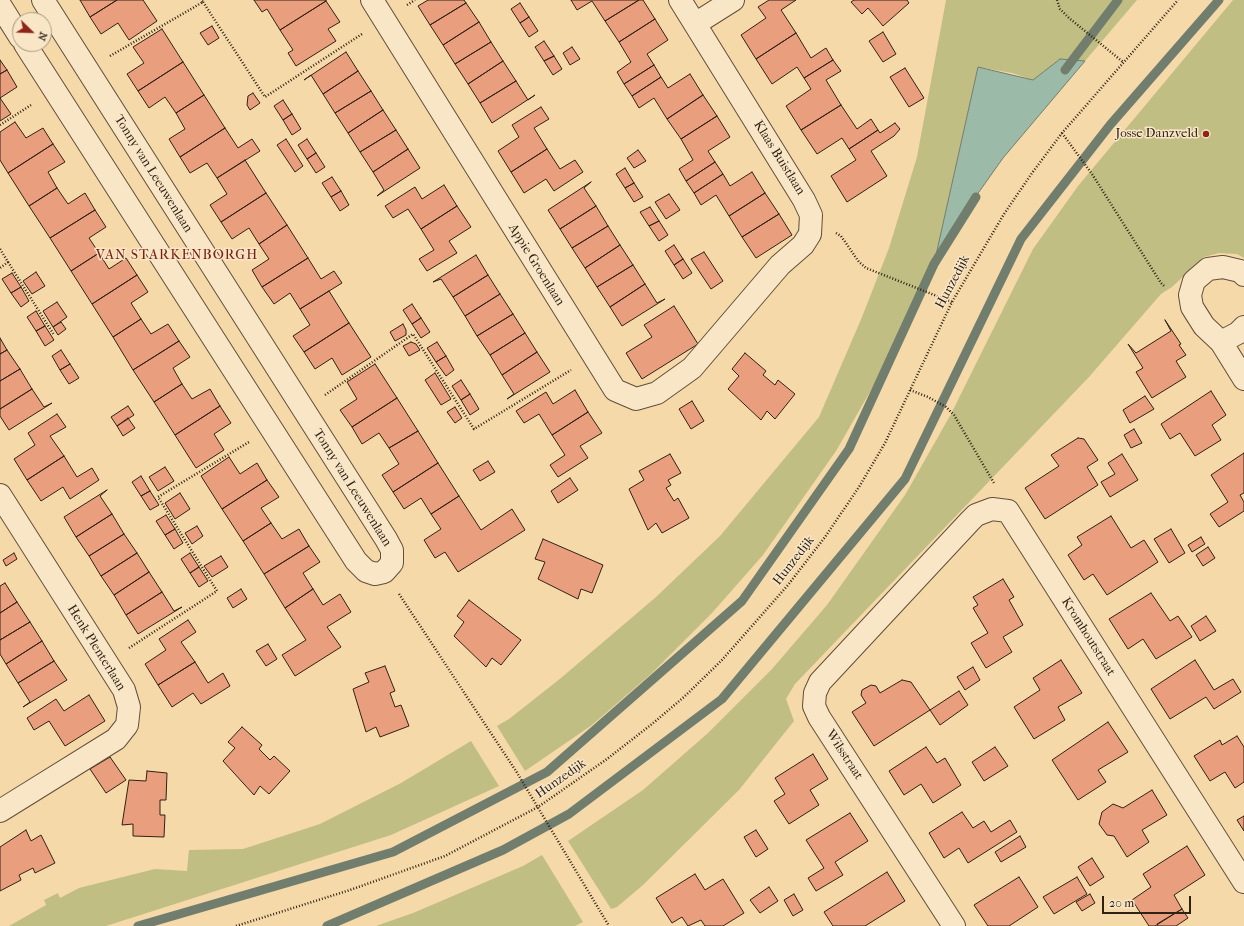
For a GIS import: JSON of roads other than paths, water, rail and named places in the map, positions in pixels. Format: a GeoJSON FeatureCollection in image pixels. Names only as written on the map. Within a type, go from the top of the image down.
{"type":"FeatureCollection","features":[{"type":"Feature","properties":{"kind":"street","name":"Tonny van Leeuwenlaan"},"geometry":{"type":"LineString","coordinates":[[43,0],[51,12]]}},
{"type":"Feature","properties":{"kind":"street","name":"Appie Groenlaan"},"geometry":{"type":"LineString","coordinates":[[372,0],[593,357],[615,390],[636,399],[657,393],[692,368],[742,310]]}},
{"type":"Feature","properties":{"kind":"street","name":"Klaas Buistlaan"},"geometry":{"type":"LineString","coordinates":[[680,0],[804,200],[811,215],[810,234],[803,245],[780,265],[742,310]]}},
{"type":"Feature","properties":{"kind":"street"},"geometry":{"type":"LineString","coordinates":[[695,24],[733,0]]}},
{"type":"Feature","properties":{"kind":"street"},"geometry":{"type":"LineString","coordinates":[[0,5],[12,24]]}},
{"type":"Feature","properties":{"kind":"street","name":"Tonny van Leeuwenlaan"},"geometry":{"type":"LineString","coordinates":[[30,52],[270,429],[356,561],[366,571],[375,574],[384,572],[392,563],[392,550],[52,14]]}},
{"type":"Feature","properties":{"kind":"street"},"geometry":{"type":"LineString","coordinates":[[1244,275],[1240,271],[1223,267],[1208,269],[1194,281],[1190,295],[1192,307],[1204,326],[1221,342],[1244,379]]}},
{"type":"Feature","properties":{"kind":"street"},"geometry":{"type":"LineString","coordinates":[[1221,342],[1238,333],[1244,327]]}},
{"type":"Feature","properties":{"kind":"street","name":"Henk Plenterlaan"},"geometry":{"type":"LineString","coordinates":[[0,495],[124,690],[129,707],[127,725],[116,739],[0,811]]}},
{"type":"Feature","properties":{"kind":"street","name":"Wilsstraat"},"geometry":{"type":"LineString","coordinates":[[954,926],[819,717],[814,706],[815,693],[820,682],[901,594],[976,516],[992,510],[1008,511]]}},
{"type":"Feature","properties":{"kind":"street","name":"Kromhoutstraat"},"geometry":{"type":"LineString","coordinates":[[1008,511],[1244,882]]}},
{"type":"Feature","properties":{"kind":"waterway"},"geometry":{"type":"LineString","coordinates":[[1065,70],[1118,0]]}},
{"type":"Feature","properties":{"kind":"waterway"},"geometry":{"type":"LineString","coordinates":[[327,926],[503,850],[569,814],[722,699],[905,479],[1021,239],[1110,125],[1219,0]]}},
{"type":"Feature","properties":{"kind":"waterway"},"geometry":{"type":"LineString","coordinates":[[138,926],[393,852],[547,772],[742,601],[849,449],[934,264],[976,197]]}},
{"type":"Feature","properties":{"kind":"place","name":"Josse Danzveld"},"geometry":{"type":"Point","coordinates":[1206,134]}},
{"type":"Feature","properties":{"kind":"district","name":"VAN STARKENBORGH"},"geometry":{"type":"Point","coordinates":[177,256]}}]}
